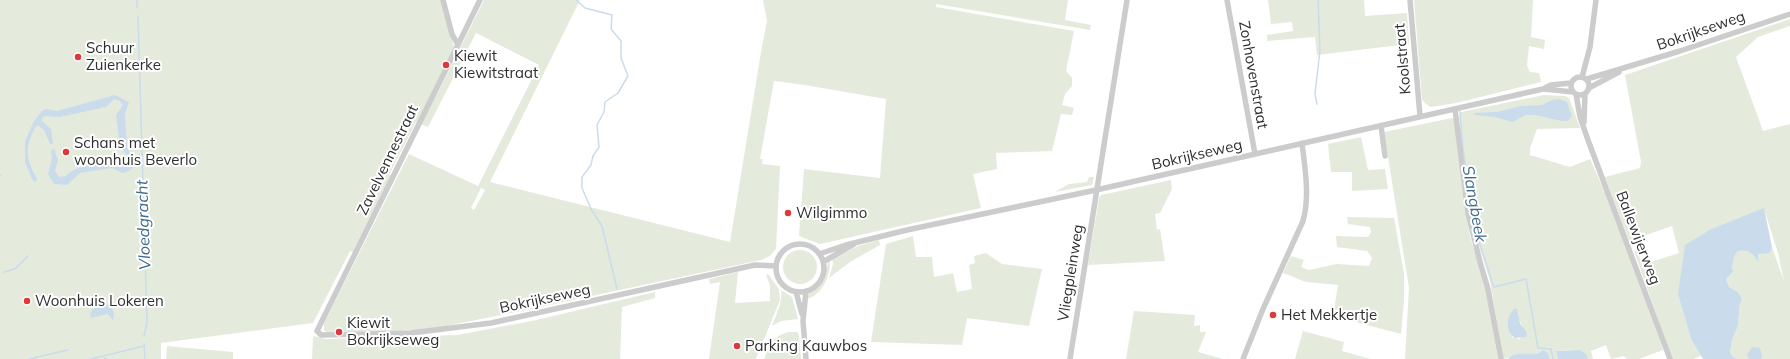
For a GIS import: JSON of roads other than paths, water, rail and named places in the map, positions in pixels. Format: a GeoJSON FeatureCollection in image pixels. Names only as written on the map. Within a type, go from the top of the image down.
{"type":"FeatureCollection","features":[{"type":"Feature","properties":{"kind":"street"},"geometry":{"type":"LineString","coordinates":[[443,0],[452,34],[458,44]]}},
{"type":"Feature","properties":{"kind":"street","name":"Zavelvennestraat"},"geometry":{"type":"LineString","coordinates":[[317,331],[480,0]]}},
{"type":"Feature","properties":{"kind":"street","name":"Vliegpleinweg"},"geometry":{"type":"LineString","coordinates":[[1070,359],[1127,0]]}},
{"type":"Feature","properties":{"kind":"street","name":"Zonhovenstraat"},"geometry":{"type":"LineString","coordinates":[[1227,0],[1256,154]]}},
{"type":"Feature","properties":{"kind":"street","name":"Koolstraat"},"geometry":{"type":"LineString","coordinates":[[1410,0],[1420,116]]}},
{"type":"Feature","properties":{"kind":"street"},"geometry":{"type":"LineString","coordinates":[[1589,88],[1585,78],[1596,0]]}},
{"type":"Feature","properties":{"kind":"street","name":"Bokrijkseweg"},"geometry":{"type":"LineString","coordinates":[[819,254],[855,243],[1381,126],[1543,89],[1551,85],[1571,83],[1577,77],[1585,78],[1620,71],[1790,14]]}},
{"type":"Feature","properties":{"kind":"street","name":"Bokrijkseweg"},"geometry":{"type":"LineString","coordinates":[[1543,89],[1584,94],[1593,84],[1620,71]]}},
{"type":"Feature","properties":{"kind":"street"},"geometry":{"type":"LineString","coordinates":[[1571,83],[1574,93]]}},
{"type":"Feature","properties":{"kind":"street","name":"Ballewijerweg"},"geometry":{"type":"LineString","coordinates":[[1574,93],[1580,116],[1670,359]]}},
{"type":"Feature","properties":{"kind":"street","name":"Ballewijerweg"},"geometry":{"type":"LineString","coordinates":[[1584,94],[1584,126]]}},
{"type":"Feature","properties":{"kind":"street"},"geometry":{"type":"LineString","coordinates":[[1455,109],[1468,213],[1488,289],[1501,359]]}},
{"type":"Feature","properties":{"kind":"street"},"geometry":{"type":"LineString","coordinates":[[1381,126],[1386,156]]}},
{"type":"Feature","properties":{"kind":"street"},"geometry":{"type":"LineString","coordinates":[[1243,359],[1263,309],[1304,221],[1307,209],[1302,143]]}},
{"type":"Feature","properties":{"kind":"street","name":"Bokrijkseweg"},"geometry":{"type":"LineString","coordinates":[[823,262],[855,243]]}},
{"type":"Feature","properties":{"kind":"street"},"geometry":{"type":"LineString","coordinates":[[797,244],[809,246],[819,254],[823,262],[822,277],[818,283],[806,291],[796,292],[790,290],[781,283],[776,272],[776,266],[781,254],[785,250],[797,244]]}},
{"type":"Feature","properties":{"kind":"street","name":"Bokrijkseweg"},"geometry":{"type":"LineString","coordinates":[[317,331],[321,335],[411,333],[491,323],[756,265],[776,266]]}},
{"type":"Feature","properties":{"kind":"street"},"geometry":{"type":"LineString","coordinates":[[803,321],[806,291]]}},
{"type":"Feature","properties":{"kind":"street"},"geometry":{"type":"LineString","coordinates":[[796,292],[803,321],[806,359]]}},
{"type":"Feature","properties":{"kind":"water"},"geometry":{"type":"Polygon","coordinates":[[[115,95],[129,102],[125,114],[127,148],[135,160],[132,169],[122,173],[112,168],[80,173],[67,185],[54,184],[48,174],[52,158],[51,150],[54,149],[58,160],[55,171],[59,177],[66,176],[81,167],[102,162],[113,161],[125,166],[128,165],[129,159],[120,146],[116,115],[123,105],[120,101],[114,99],[106,107],[60,117],[45,116],[42,118],[42,121],[51,129],[53,144],[50,144],[44,130],[39,126],[36,126],[28,147],[29,159],[37,179],[36,182],[33,181],[25,163],[25,141],[34,121],[42,111],[46,109],[57,111],[115,95]]]}},
{"type":"Feature","properties":{"kind":"water"},"geometry":{"type":"Polygon","coordinates":[[[1559,99],[1567,102],[1572,116],[1568,121],[1542,116],[1526,115],[1512,122],[1495,117],[1475,115],[1474,113],[1497,112],[1521,106],[1542,105],[1552,100],[1559,99]]]}},
{"type":"Feature","properties":{"kind":"water"},"geometry":{"type":"Polygon","coordinates":[[[1764,208],[1772,247],[1770,253],[1758,254],[1759,262],[1749,252],[1738,251],[1734,257],[1732,269],[1734,271],[1726,279],[1729,287],[1738,292],[1742,299],[1740,304],[1738,326],[1732,340],[1730,353],[1737,359],[1703,359],[1692,341],[1678,294],[1685,245],[1711,229],[1764,208]]]}},
{"type":"Feature","properties":{"kind":"water"},"geometry":{"type":"Polygon","coordinates":[[[108,304],[111,305],[114,314],[113,321],[107,314],[91,318],[90,313],[95,307],[108,304]]]}},
{"type":"Feature","properties":{"kind":"water"},"geometry":{"type":"Polygon","coordinates":[[[1514,309],[1517,309],[1520,323],[1527,333],[1526,337],[1515,338],[1508,328],[1509,316],[1514,309]]]}},
{"type":"Feature","properties":{"kind":"water"},"geometry":{"type":"Polygon","coordinates":[[[1752,347],[1760,348],[1762,355],[1761,359],[1749,359],[1747,355],[1752,347]]]}},
{"type":"Feature","properties":{"kind":"water"},"geometry":{"type":"Polygon","coordinates":[[[1543,350],[1548,353],[1550,359],[1508,359],[1516,354],[1535,354],[1543,350]]]}},
{"type":"Feature","properties":{"kind":"water"},"geometry":{"type":"Polygon","coordinates":[[[1579,350],[1586,354],[1588,359],[1558,359],[1556,351],[1579,350]]]}},
{"type":"Feature","properties":{"kind":"waterway","name":"Vloedgracht"},"geometry":{"type":"LineString","coordinates":[[137,0],[137,8]]}},
{"type":"Feature","properties":{"kind":"waterway"},"geometry":{"type":"LineString","coordinates":[[576,0],[585,8],[612,15],[611,29],[621,41],[621,58],[628,76],[618,93],[605,102],[604,112],[597,125],[599,147],[593,156],[591,165],[582,177],[582,188],[591,209],[602,226],[617,289]]}},
{"type":"Feature","properties":{"kind":"waterway","name":"Slangbeek"},"geometry":{"type":"LineString","coordinates":[[1317,104],[1315,94],[1320,50],[1318,0]]}},
{"type":"Feature","properties":{"kind":"waterway","name":"Vloedgracht"},"geometry":{"type":"LineString","coordinates":[[138,17],[147,322],[144,336]]}},
{"type":"Feature","properties":{"kind":"waterway","name":"Slangbeek"},"geometry":{"type":"LineString","coordinates":[[1460,111],[1463,149],[1476,233],[1494,287],[1526,279],[1538,348],[1551,349],[1553,359]]}},
{"type":"Feature","properties":{"kind":"waterway"},"geometry":{"type":"LineString","coordinates":[[4,272],[15,269],[28,256]]}},
{"type":"Feature","properties":{"kind":"waterway","name":"Vloedgracht"},"geometry":{"type":"LineString","coordinates":[[144,344],[145,359]]}},
{"type":"Feature","properties":{"kind":"waterway"},"geometry":{"type":"LineString","coordinates":[[91,359],[144,346]]}},
{"type":"Feature","properties":{"kind":"waterway"},"geometry":{"type":"LineString","coordinates":[[29,359],[68,350]]}},
{"type":"Feature","properties":{"kind":"place","name":"Schuur Zuienkerke"},"geometry":{"type":"Point","coordinates":[78,57]}},
{"type":"Feature","properties":{"kind":"place","name":"Kiewit Kiewitstraat"},"geometry":{"type":"Point","coordinates":[446,65]}},
{"type":"Feature","properties":{"kind":"place","name":"Schans met woonhuis Beverlo"},"geometry":{"type":"Point","coordinates":[66,152]}},
{"type":"Feature","properties":{"kind":"place","name":"Wilgimmo"},"geometry":{"type":"Point","coordinates":[788,213]}},
{"type":"Feature","properties":{"kind":"place","name":"Woonhuis Lokeren"},"geometry":{"type":"Point","coordinates":[27,301]}},
{"type":"Feature","properties":{"kind":"place","name":"Het Mekkertje"},"geometry":{"type":"Point","coordinates":[1273,315]}},
{"type":"Feature","properties":{"kind":"place","name":"Kiewit Bokrijkseweg"},"geometry":{"type":"Point","coordinates":[339,332]}},
{"type":"Feature","properties":{"kind":"place","name":"Parking Kauwbos"},"geometry":{"type":"Point","coordinates":[737,346]}}]}
